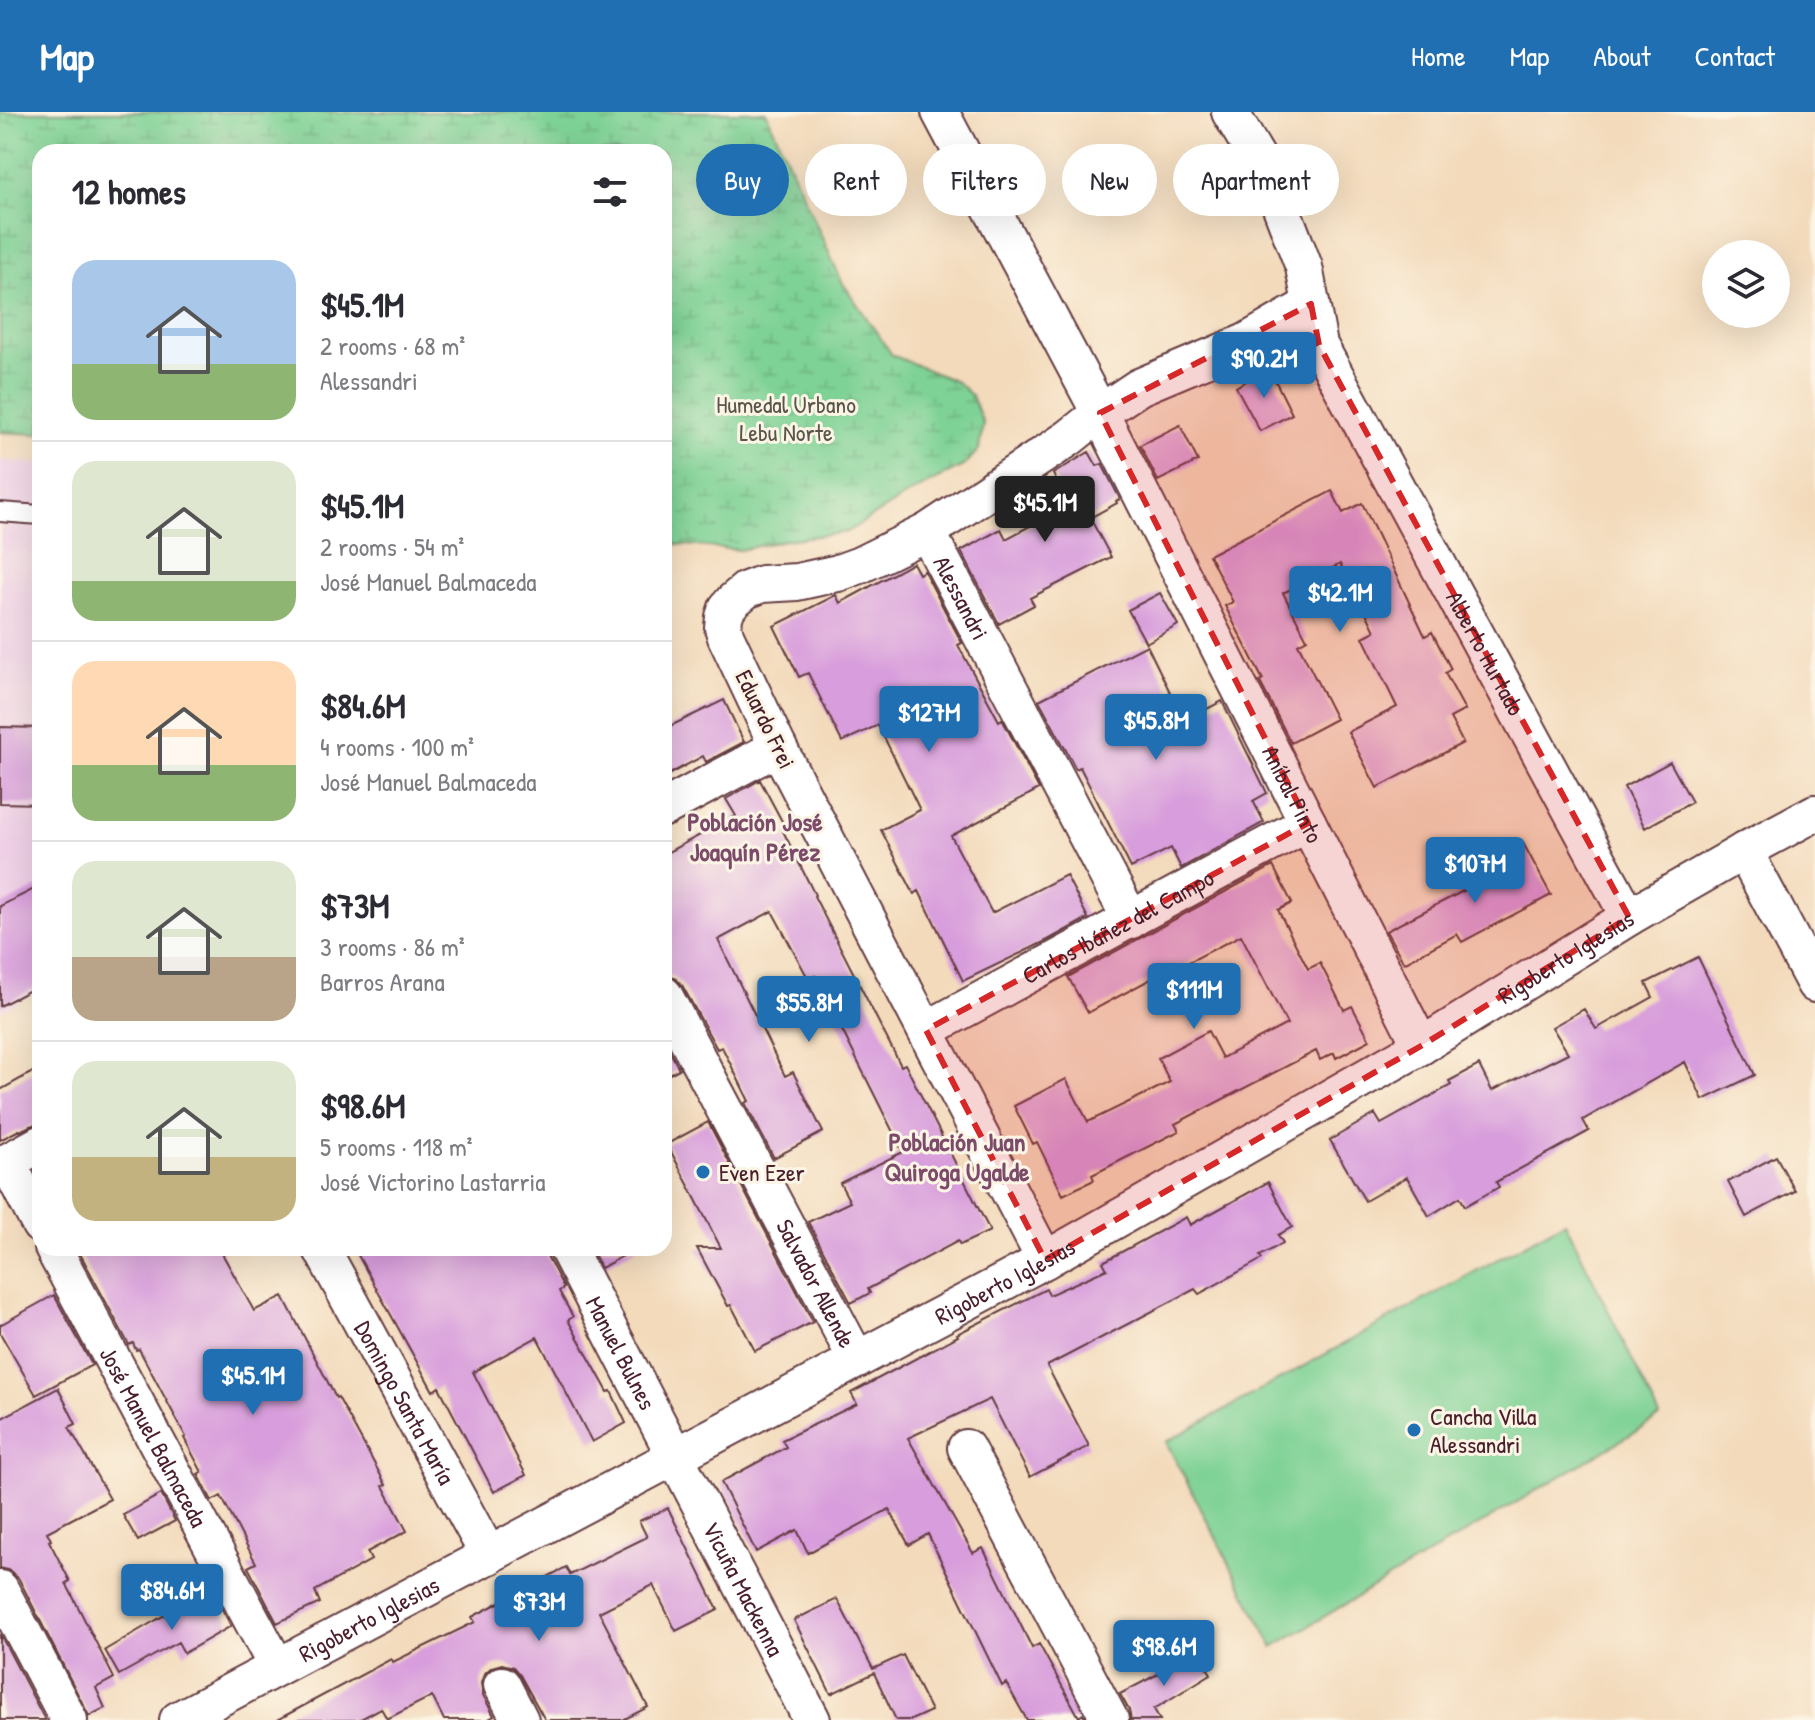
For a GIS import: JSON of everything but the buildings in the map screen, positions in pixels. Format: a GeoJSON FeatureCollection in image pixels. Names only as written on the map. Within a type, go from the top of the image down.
{"type":"FeatureCollection","features":[{"type":"Feature","properties":{"kind":"street","name":"Aníbal Pinto"},"geometry":{"type":"LineString","coordinates":[[940,112],[1100,413],[1421,1046]]}},
{"type":"Feature","properties":{"kind":"street","name":"Alberto Hurtado"},"geometry":{"type":"LineString","coordinates":[[1230,112],[1271,181],[1304,267],[1319,345],[1629,917]]}},
{"type":"Feature","properties":{"kind":"street"},"geometry":{"type":"LineString","coordinates":[[927,532],[1069,438],[1139,387],[1246,342],[1311,304]]}},
{"type":"Feature","properties":{"kind":"street","name":"Eduardo Frei"},"geometry":{"type":"LineString","coordinates":[[927,532],[838,573],[797,582],[762,584],[746,590],[733,601],[724,617],[723,627],[778,747],[1045,1260]]}},
{"type":"Feature","properties":{"kind":"street","name":"Alessandri"},"geometry":{"type":"LineString","coordinates":[[927,532],[1131,920]]}},
{"type":"Feature","properties":{"kind":"street"},"geometry":{"type":"LineString","coordinates":[[672,804],[778,747]]}},
{"type":"Feature","properties":{"kind":"street","name":"Rigoberto Iglesias"},"geometry":{"type":"LineString","coordinates":[[178,1720],[215,1711],[277,1667],[1045,1260],[1421,1046],[1629,917],[1815,813]]}},
{"type":"Feature","properties":{"kind":"street","name":"Carlos Ibáñez del Campo"},"geometry":{"type":"LineString","coordinates":[[926,1030],[1308,823]]}},
{"type":"Feature","properties":{"kind":"street"},"geometry":{"type":"LineString","coordinates":[[1744,851],[1815,984]]}},
{"type":"Feature","properties":{"kind":"street","name":"Salvador Allende"},"geometry":{"type":"LineString","coordinates":[[672,1010],[857,1360]]}},
{"type":"Feature","properties":{"kind":"street"},"geometry":{"type":"LineString","coordinates":[[32,1148],[3,1164],[32,1212]]}},
{"type":"Feature","properties":{"kind":"street","name":"José Manuel Balmaceda"},"geometry":{"type":"LineString","coordinates":[[57,1256],[277,1667]]}},
{"type":"Feature","properties":{"kind":"street","name":"Domingo Santa María"},"geometry":{"type":"LineString","coordinates":[[325,1256],[489,1556]]}},
{"type":"Feature","properties":{"kind":"street","name":"Manuel Bulnes"},"geometry":{"type":"LineString","coordinates":[[571,1256],[675,1457]]}},
{"type":"Feature","properties":{"kind":"street"},"geometry":{"type":"LineString","coordinates":[[966,1448],[1110,1720]]}},
{"type":"Feature","properties":{"kind":"street","name":"Vicuña Mackenna"},"geometry":{"type":"LineString","coordinates":[[675,1457],[812,1720]]}},
{"type":"Feature","properties":{"kind":"street"},"geometry":{"type":"LineString","coordinates":[[0,1589],[69,1720]]}},
{"type":"Feature","properties":{"kind":"street"},"geometry":{"type":"LineString","coordinates":[[502,1685],[520,1720]]}},
{"type":"Feature","properties":{"kind":"lane"},"geometry":{"type":"LineString","coordinates":[[0,512],[32,514]]}},
{"type":"Feature","properties":{"kind":"highlighted area"},"geometry":{"type":"Polygon","coordinates":[[[1311,304],[1319,345],[1629,917],[1421,1046],[1045,1260],[926,1030],[1308,823],[1100,413],[1311,304]]]}},
{"type":"Feature","properties":{"kind":"shaded area"},"geometry":{"type":"Polygon","coordinates":[[[0,460],[32,462],[32,994],[0,1012],[0,460]]]}},
{"type":"Feature","properties":{"kind":"green space","name":"Humedal Urbano Lebu Norte"},"geometry":{"type":"Polygon","coordinates":[[[0,112],[766,112],[780,144],[696,144],[696,216],[789,216],[789,163],[805,199],[805,216],[812,216],[842,282],[892,355],[957,382],[972,396],[983,423],[979,449],[965,465],[910,493],[847,532],[740,550],[672,544],[672,144],[32,144],[32,434],[0,432],[0,112]]]}},
{"type":"Feature","properties":{"kind":"green space","name":"Cancha Villa Alessandri"},"geometry":{"type":"Polygon","coordinates":[[[1565,1222],[1660,1417],[1273,1647],[1166,1442],[1565,1222]]]}},
{"type":"Feature","properties":{"kind":"place","name":"Even Ezer"},"geometry":{"type":"Point","coordinates":[703,1172]}},
{"type":"Feature","properties":{"kind":"place","name":"Cancha Villa Alessandri"},"geometry":{"type":"Point","coordinates":[1414,1430]}},
{"type":"Feature","properties":{"kind":"district","name":"Población José Joaquín Pérez"},"geometry":{"type":"Point","coordinates":[755,836]}},
{"type":"Feature","properties":{"kind":"district","name":"Población Juan Quiroga Ugalde"},"geometry":{"type":"Point","coordinates":[957,1156]}}]}
